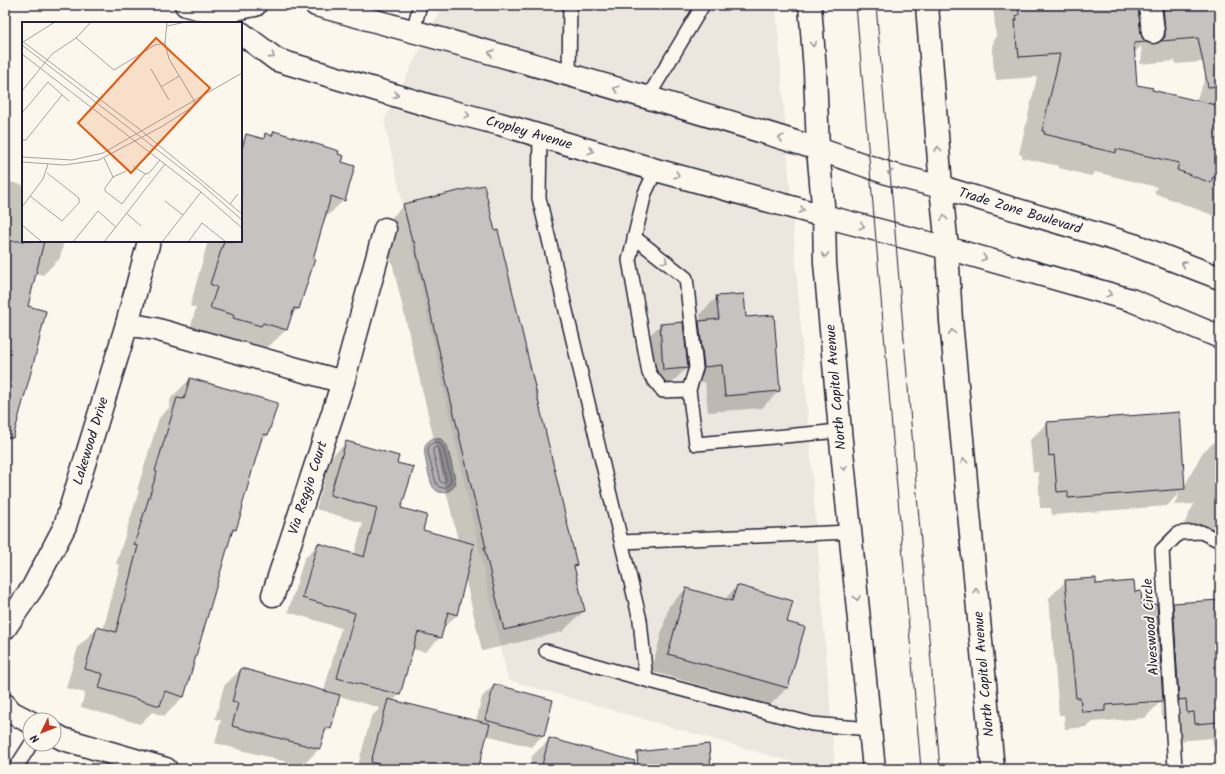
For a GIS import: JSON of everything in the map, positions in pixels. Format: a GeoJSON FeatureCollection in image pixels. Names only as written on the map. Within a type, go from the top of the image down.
{"type":"FeatureCollection","features":[{"type":"Feature","properties":{"kind":"main road"},"geometry":{"type":"LineString","coordinates":[[186,5],[219,16],[255,5]]}},
{"type":"Feature","properties":{"kind":"main road"},"geometry":{"type":"LineString","coordinates":[[316,5],[569,75],[818,149]]}},
{"type":"Feature","properties":{"kind":"main road","name":"North Capitol Avenue"},"geometry":{"type":"LineString","coordinates":[[810,5],[815,71],[818,149],[824,216],[825,264],[874,769]]}},
{"type":"Feature","properties":{"kind":"main road","name":"North Capitol Avenue"},"geometry":{"type":"LineString","coordinates":[[927,5],[947,248],[951,321],[993,769]]}},
{"type":"Feature","properties":{"kind":"main road"},"geometry":{"type":"LineString","coordinates":[[1150,5],[1153,32]]}},
{"type":"Feature","properties":{"kind":"main road","name":"Cropley Avenue"},"geometry":{"type":"LineString","coordinates":[[242,34],[277,60],[434,107],[824,216]]}},
{"type":"Feature","properties":{"kind":"main road","name":"Trade Zone Boulevard"},"geometry":{"type":"LineString","coordinates":[[818,149],[883,172],[1137,246],[1220,278]]}},
{"type":"Feature","properties":{"kind":"main road"},"geometry":{"type":"LineString","coordinates":[[824,216],[947,248],[1131,300],[1220,337]]}},
{"type":"Feature","properties":{"kind":"main road","name":"Via Reggio Court"},"geometry":{"type":"LineString","coordinates":[[272,595],[342,382],[385,228]]}},
{"type":"Feature","properties":{"kind":"main road","name":"Lakewood Drive"},"geometry":{"type":"LineString","coordinates":[[5,628],[32,587],[65,526],[127,324],[149,242]]}},
{"type":"Feature","properties":{"kind":"main road"},"geometry":{"type":"LineString","coordinates":[[127,324],[155,330],[342,382]]}},
{"type":"Feature","properties":{"kind":"main road"},"geometry":{"type":"LineString","coordinates":[[5,705],[11,712],[22,718]]}},
{"type":"Feature","properties":{"kind":"main road"},"geometry":{"type":"LineString","coordinates":[[62,738],[156,768]]}},
{"type":"Feature","properties":{"kind":"lane"},"geometry":{"type":"LineString","coordinates":[[413,31],[420,5]]}},
{"type":"Feature","properties":{"kind":"lane"},"geometry":{"type":"LineString","coordinates":[[569,75],[570,5]]}},
{"type":"Feature","properties":{"kind":"lane"},"geometry":{"type":"LineString","coordinates":[[648,98],[703,5]]}},
{"type":"Feature","properties":{"kind":"lane"},"geometry":{"type":"LineString","coordinates":[[540,136],[540,198],[640,620],[646,680]]}},
{"type":"Feature","properties":{"kind":"lane"},"geometry":{"type":"LineString","coordinates":[[656,170],[645,193],[629,260],[649,373],[663,391],[689,390]]}},
{"type":"Feature","properties":{"kind":"lane"},"geometry":{"type":"LineString","coordinates":[[634,237],[686,278],[696,368],[689,390],[696,444],[840,431]]}},
{"type":"Feature","properties":{"kind":"lane"},"geometry":{"type":"LineString","coordinates":[[622,542],[850,532]]}},
{"type":"Feature","properties":{"kind":"lane","name":"Alveswood Circle"},"geometry":{"type":"LineString","coordinates":[[1175,769],[1162,550],[1179,533],[1201,532],[1220,541]]}},
{"type":"Feature","properties":{"kind":"lane"},"geometry":{"type":"LineString","coordinates":[[546,650],[646,680],[812,724],[870,729]]}},
{"type":"Feature","properties":{"kind":"lane"},"geometry":{"type":"LineString","coordinates":[[15,769],[26,752]]}},
{"type":"Feature","properties":{"kind":"shaded area"},"geometry":{"type":"Polygon","coordinates":[[[443,5],[776,5],[835,769],[817,769],[508,680],[384,120],[443,5]]]}},
{"type":"Feature","properties":{"kind":"water"},"geometry":{"type":"Polygon","coordinates":[[[433,438],[441,439],[447,445],[456,483],[452,489],[442,493],[433,487],[425,455],[425,447],[433,438]]]}},
{"type":"Feature","properties":{"kind":"building"},"geometry":{"type":"Polygon","coordinates":[[[1018,5],[1138,5],[1141,34],[1143,39],[1147,42],[1134,43],[1137,85],[1220,106],[1220,180],[1213,177],[1211,183],[1177,170],[1179,163],[1116,149],[1116,153],[1044,134],[1045,132],[1042,131],[1060,54],[1019,57],[1015,20],[1017,20],[1016,16],[1019,15],[1018,5]]]}},
{"type":"Feature","properties":{"kind":"building"},"geometry":{"type":"Polygon","coordinates":[[[1163,5],[1220,5],[1220,86],[1208,87],[1198,38],[1161,41],[1165,37],[1163,5]]]}},
{"type":"Feature","properties":{"kind":"building"},"geometry":{"type":"Polygon","coordinates":[[[274,131],[339,151],[338,154],[344,156],[342,162],[355,166],[345,201],[331,196],[313,259],[315,259],[299,309],[294,308],[287,330],[263,323],[261,326],[233,318],[234,315],[210,308],[217,287],[210,284],[224,242],[242,242],[242,148],[246,134],[264,139],[265,133],[272,136],[274,131]]]}},
{"type":"Feature","properties":{"kind":"building"},"geometry":{"type":"Polygon","coordinates":[[[484,185],[495,231],[498,230],[577,565],[574,566],[585,611],[504,630],[414,241],[412,241],[403,204],[484,185]]]}},
{"type":"Feature","properties":{"kind":"building"},"geometry":{"type":"Polygon","coordinates":[[[5,241],[44,242],[28,306],[46,311],[13,438],[5,437],[5,241]]]}},
{"type":"Feature","properties":{"kind":"building"},"geometry":{"type":"Polygon","coordinates":[[[744,294],[746,317],[774,315],[780,391],[725,396],[722,365],[704,367],[699,321],[719,319],[716,296],[744,294]]]}},
{"type":"Feature","properties":{"kind":"building"},"geometry":{"type":"Polygon","coordinates":[[[683,322],[688,368],[663,370],[660,324],[683,322]]]}},
{"type":"Feature","properties":{"kind":"building"},"geometry":{"type":"Polygon","coordinates":[[[190,378],[278,403],[268,435],[263,434],[242,506],[243,507],[236,530],[233,529],[184,697],[165,691],[160,706],[99,688],[103,674],[85,669],[97,627],[116,632],[138,546],[134,545],[157,472],[155,471],[177,398],[184,399],[190,378]]]}},
{"type":"Feature","properties":{"kind":"building"},"geometry":{"type":"Polygon","coordinates":[[[1180,412],[1185,489],[1068,498],[1068,491],[1057,492],[1054,455],[1049,456],[1047,422],[1180,412]]]}},
{"type":"Feature","properties":{"kind":"building"},"geometry":{"type":"Polygon","coordinates":[[[346,441],[399,456],[397,463],[414,467],[401,508],[427,515],[423,530],[474,544],[457,615],[448,612],[441,638],[418,632],[400,695],[337,678],[355,613],[302,598],[318,543],[364,557],[377,508],[330,495],[346,441]]]}},
{"type":"Feature","properties":{"kind":"building"},"geometry":{"type":"Polygon","coordinates":[[[1096,578],[1096,584],[1134,581],[1135,592],[1141,591],[1142,605],[1157,604],[1163,701],[1105,705],[1105,711],[1082,712],[1080,698],[1076,698],[1065,580],[1096,578]]]}},
{"type":"Feature","properties":{"kind":"building"},"geometry":{"type":"Polygon","coordinates":[[[737,585],[793,601],[787,622],[805,627],[788,688],[668,654],[686,588],[732,601],[737,585]]]}},
{"type":"Feature","properties":{"kind":"building"},"geometry":{"type":"Polygon","coordinates":[[[1219,600],[1220,722],[1195,724],[1194,712],[1187,713],[1186,699],[1179,700],[1173,603],[1219,600]]]}},
{"type":"Feature","properties":{"kind":"building"},"geometry":{"type":"Polygon","coordinates":[[[241,668],[340,695],[331,729],[326,727],[320,749],[232,726],[238,703],[232,702],[241,668]]]}},
{"type":"Feature","properties":{"kind":"building"},"geometry":{"type":"Polygon","coordinates":[[[494,684],[553,700],[544,736],[485,720],[494,684]]]}},
{"type":"Feature","properties":{"kind":"building"},"geometry":{"type":"Polygon","coordinates":[[[388,699],[490,724],[478,769],[396,769],[371,762],[388,699]]]}},
{"type":"Feature","properties":{"kind":"building"},"geometry":{"type":"Polygon","coordinates":[[[549,738],[635,761],[634,769],[541,769],[549,738]]]}},
{"type":"Feature","properties":{"kind":"building"},"geometry":{"type":"Polygon","coordinates":[[[709,744],[711,769],[638,769],[637,752],[709,744]]]}},
{"type":"Feature","properties":{"kind":"tram line"},"geometry":{"type":"LineString","coordinates":[[856,5],[921,769]]}},
{"type":"Feature","properties":{"kind":"tram line"},"geometry":{"type":"LineString","coordinates":[[876,5],[940,769]]}}]}
